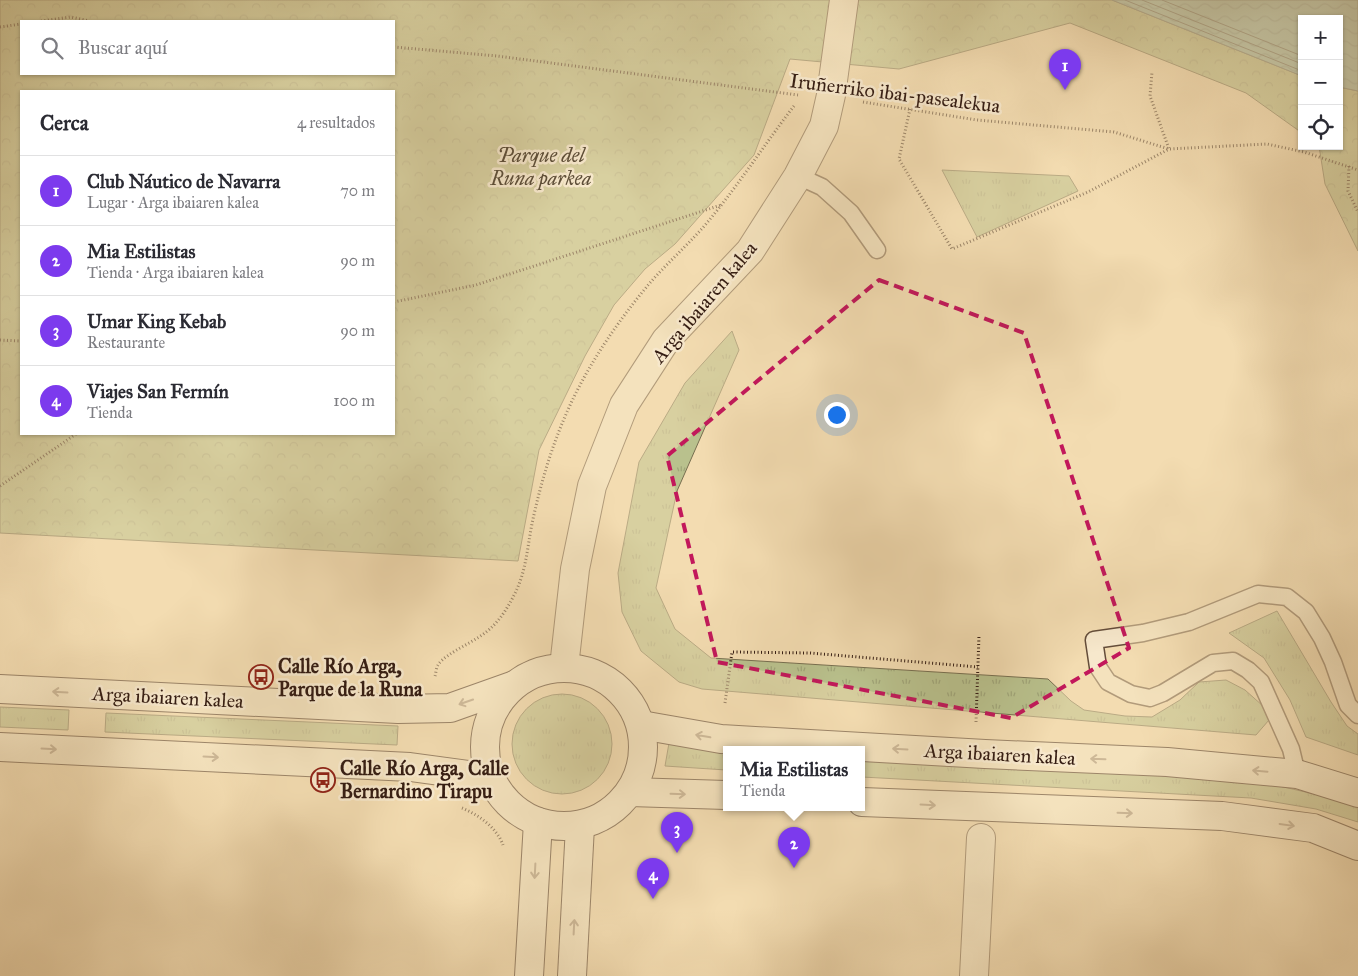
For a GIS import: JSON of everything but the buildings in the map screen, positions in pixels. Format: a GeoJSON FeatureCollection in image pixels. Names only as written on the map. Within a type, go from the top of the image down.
{"type":"FeatureCollection","features":[{"type":"Feature","properties":{"kind":"street","name":"Arga ibaiaren kalea"},"geometry":{"type":"LineString","coordinates":[[564,667],[575,570],[592,486],[624,405],[666,340],[750,251],[798,176],[824,126],[831,95],[844,0]]}},
{"type":"Feature","properties":{"kind":"street"},"geometry":{"type":"LineString","coordinates":[[564,667],[589,672],[612,683],[630,702],[641,724],[644,748],[641,771],[630,792],[617,808],[600,819],[580,826],[559,826],[538,822],[518,812],[502,797],[491,778],[484,754],[486,728],[496,705],[512,686],[528,676],[545,669],[564,667]]}},
{"type":"Feature","properties":{"kind":"street","name":"Arga ibaiaren kalea"},"geometry":{"type":"LineString","coordinates":[[0,689],[398,709],[450,708],[512,686]]}},
{"type":"Feature","properties":{"kind":"street","name":"Arga ibaiaren kalea"},"geometry":{"type":"LineString","coordinates":[[641,724],[721,739],[845,746]]}},
{"type":"Feature","properties":{"kind":"street"},"geometry":{"type":"LineString","coordinates":[[0,747],[410,767],[491,778]]}},
{"type":"Feature","properties":{"kind":"street","name":"Arga ibaiaren kalea"},"geometry":{"type":"LineString","coordinates":[[865,747],[1167,762],[1297,774],[1358,793]]}},
{"type":"Feature","properties":{"kind":"street"},"geometry":{"type":"LineString","coordinates":[[630,792],[723,795]]}},
{"type":"Feature","properties":{"kind":"street"},"geometry":{"type":"LineString","coordinates":[[865,802],[1222,816],[1314,828],[1358,846]]}},
{"type":"Feature","properties":{"kind":"street"},"geometry":{"type":"LineString","coordinates":[[529,976],[538,822]]}},
{"type":"Feature","properties":{"kind":"street"},"geometry":{"type":"LineString","coordinates":[[572,976],[580,826]]}},
{"type":"Feature","properties":{"kind":"street"},"geometry":{"type":"LineString","coordinates":[[974,976],[981,838]]}},
{"type":"Feature","properties":{"kind":"lane"},"geometry":{"type":"LineString","coordinates":[[798,176],[822,187],[851,213],[877,250]]}},
{"type":"Feature","properties":{"kind":"lane"},"geometry":{"type":"LineString","coordinates":[[1297,774],[1291,748],[1261,682],[1248,670],[1234,662],[1213,663],[1163,693],[1150,698],[1131,694],[1108,682],[1098,667],[1094,640],[1143,633],[1189,622],[1258,594],[1288,597],[1306,612],[1322,638],[1333,662],[1348,705],[1358,715]]}},
{"type":"Feature","properties":{"kind":"path"},"geometry":{"type":"LineString","coordinates":[[48,20],[71,17],[84,20]]}},
{"type":"Feature","properties":{"kind":"path"},"geometry":{"type":"LineString","coordinates":[[0,26],[20,24]]}},
{"type":"Feature","properties":{"kind":"path","name":"Iruñerriko ibai-pasealekua"},"geometry":{"type":"LineString","coordinates":[[395,47],[497,56],[802,96],[831,95],[977,120],[1114,132],[1169,149],[1267,144],[1304,152],[1358,170]]}},
{"type":"Feature","properties":{"kind":"path"},"geometry":{"type":"LineString","coordinates":[[910,109],[899,159],[952,249],[1088,192],[1169,149],[1150,96],[1152,72]]}},
{"type":"Feature","properties":{"kind":"path"},"geometry":{"type":"LineString","coordinates":[[1349,166],[1348,191],[1358,212]]}},
{"type":"Feature","properties":{"kind":"path"},"geometry":{"type":"LineString","coordinates":[[395,302],[476,285],[722,205]]}},
{"type":"Feature","properties":{"kind":"path"},"geometry":{"type":"LineString","coordinates":[[0,340],[20,341]]}},
{"type":"Feature","properties":{"kind":"path"},"geometry":{"type":"LineString","coordinates":[[0,486],[75,435]]}},
{"type":"Feature","properties":{"kind":"path"},"geometry":{"type":"LineString","coordinates":[[976,723],[979,635]]}},
{"type":"Feature","properties":{"kind":"path"},"geometry":{"type":"LineString","coordinates":[[725,703],[732,652],[810,653],[978,667]]}},
{"type":"Feature","properties":{"kind":"path"},"geometry":{"type":"LineString","coordinates":[[460,808],[474,813],[489,825],[502,842],[504,851]]}},
{"type":"Feature","properties":{"kind":"highlighted area"},"geometry":{"type":"Polygon","coordinates":[[[879,280],[1024,333],[1129,648],[1011,718],[717,662],[667,456],[879,280]]]}},
{"type":"Feature","properties":{"kind":"green space","name":"Parque del Runa parkea"},"geometry":{"type":"Polygon","coordinates":[[[0,0],[1112,0],[1298,74],[1298,130],[1246,93],[1070,23],[899,69],[790,59],[754,155],[675,244],[645,269],[614,305],[585,356],[539,450],[518,561],[0,533],[0,0]]]}},
{"type":"Feature","properties":{"kind":"green space"},"geometry":{"type":"Polygon","coordinates":[[[1343,88],[1358,91],[1358,251],[1325,184],[1320,150],[1343,150],[1343,88]]]}},
{"type":"Feature","properties":{"kind":"green space"},"geometry":{"type":"Polygon","coordinates":[[[942,170],[1069,176],[1078,191],[977,237],[942,170]]]}},
{"type":"Feature","properties":{"kind":"green space"},"geometry":{"type":"Polygon","coordinates":[[[732,331],[739,350],[677,491],[656,588],[675,629],[711,658],[1048,679],[1071,701],[1084,710],[1125,716],[1152,717],[1180,700],[1199,682],[1226,680],[1245,690],[1263,706],[1269,720],[1256,735],[702,689],[679,682],[641,651],[622,612],[618,573],[639,462],[685,383],[732,331]]]}},
{"type":"Feature","properties":{"kind":"green space"},"geometry":{"type":"Polygon","coordinates":[[[1277,611],[1331,702],[1347,726],[1358,734],[1358,755],[1306,737],[1290,700],[1264,658],[1229,633],[1277,611]]]}},
{"type":"Feature","properties":{"kind":"green space"},"geometry":{"type":"Polygon","coordinates":[[[562,694],[572,695],[590,702],[604,716],[611,734],[611,754],[604,772],[590,786],[572,793],[562,794],[552,793],[534,786],[520,772],[513,754],[512,744],[513,734],[520,716],[534,702],[552,695],[562,694]]]}},
{"type":"Feature","properties":{"kind":"green space"},"geometry":{"type":"Polygon","coordinates":[[[0,707],[69,710],[68,730],[0,727],[0,707]]]}},
{"type":"Feature","properties":{"kind":"green space"},"geometry":{"type":"Polygon","coordinates":[[[106,713],[398,726],[397,745],[105,732],[106,713]]]}},
{"type":"Feature","properties":{"kind":"green space"},"geometry":{"type":"Polygon","coordinates":[[[669,743],[723,752],[723,770],[665,766],[669,743]]]}},
{"type":"Feature","properties":{"kind":"green space"},"geometry":{"type":"Polygon","coordinates":[[[865,761],[1199,777],[1275,785],[1358,806],[1358,822],[1316,809],[1251,798],[865,777],[865,761]]]}},
{"type":"Feature","properties":{"kind":"water"},"geometry":{"type":"Polygon","coordinates":[[[1112,0],[1358,0],[1358,91],[1343,88],[1343,15],[1298,15],[1298,74],[1112,0]]]}},
{"type":"Feature","properties":{"kind":"place","name":"Club Náutico de Navarra"},"geometry":{"type":"Point","coordinates":[1065,90]}},
{"type":"Feature","properties":{"kind":"place","name":"Calle Río Arga, Parque de la Runa"},"geometry":{"type":"Point","coordinates":[261,677]}},
{"type":"Feature","properties":{"kind":"place","name":"Calle Río Arga, Calle Bernardino Tirapu"},"geometry":{"type":"Point","coordinates":[323,780]}},
{"type":"Feature","properties":{"kind":"place","name":"Umar King Kebab"},"geometry":{"type":"Point","coordinates":[677,853]}},
{"type":"Feature","properties":{"kind":"place","name":"Mia Estilistas"},"geometry":{"type":"Point","coordinates":[794,868]}},
{"type":"Feature","properties":{"kind":"place","name":"Viajes San Fermín"},"geometry":{"type":"Point","coordinates":[653,899]}}]}
